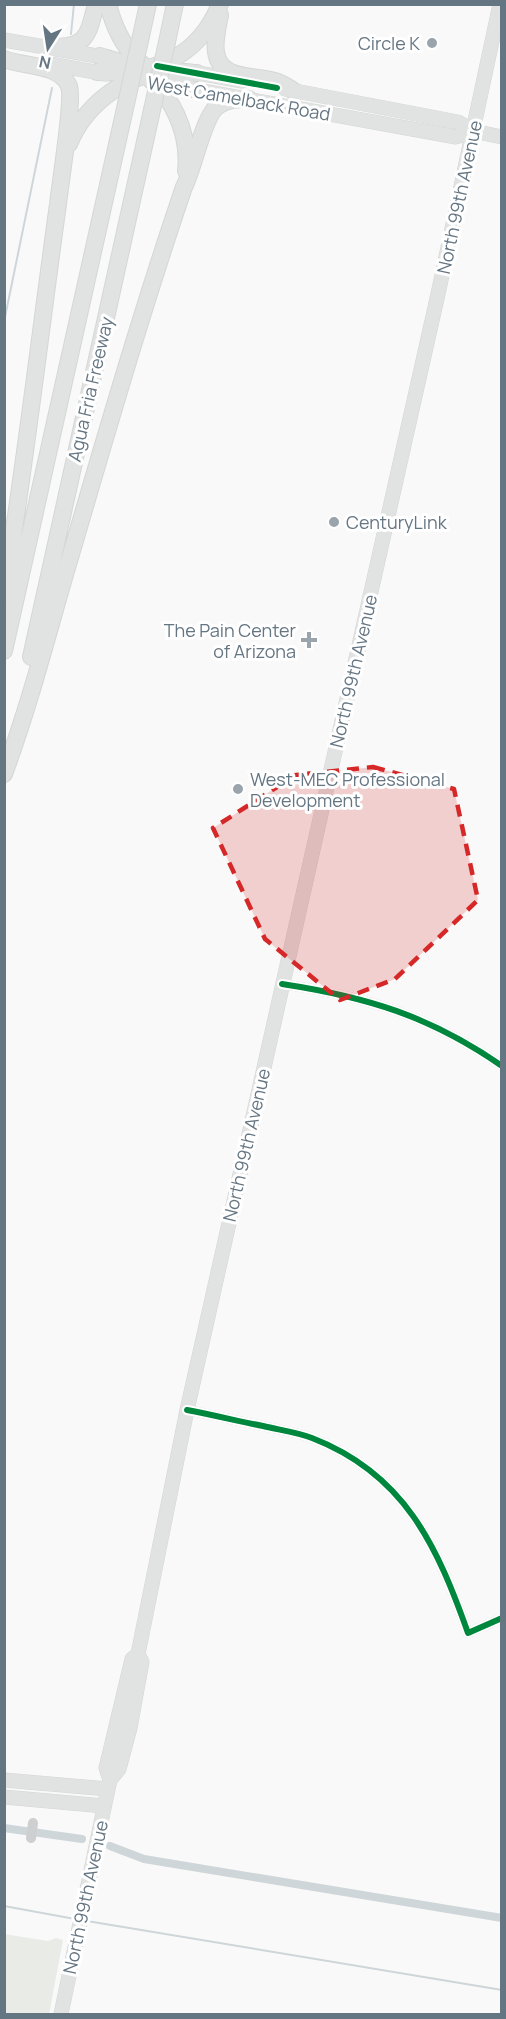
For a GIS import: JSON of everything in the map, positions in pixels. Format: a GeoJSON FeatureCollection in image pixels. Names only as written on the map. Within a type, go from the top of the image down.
{"type":"FeatureCollection","features":[{"type":"Feature","properties":{"kind":"highway"},"geometry":{"type":"LineString","coordinates":[[49,47],[64,48],[81,42],[90,30],[96,4]]}},
{"type":"Feature","properties":{"kind":"highway"},"geometry":{"type":"LineString","coordinates":[[108,4],[120,37],[174,110],[183,129],[187,154],[184,187]]}},
{"type":"Feature","properties":{"kind":"highway","name":"Agua Fria Freeway"},"geometry":{"type":"LineString","coordinates":[[4,651],[148,4]]}},
{"type":"Feature","properties":{"kind":"highway","name":"Agua Fria Freeway"},"geometry":{"type":"LineString","coordinates":[[4,773],[175,4]]}},
{"type":"Feature","properties":{"kind":"highway"},"geometry":{"type":"LineString","coordinates":[[63,166],[75,130],[86,114],[111,93],[179,55],[211,24],[221,4]]}},
{"type":"Feature","properties":{"kind":"highway"},"geometry":{"type":"LineString","coordinates":[[221,4],[215,45],[217,58],[223,67],[238,75],[278,82],[294,91]]}},
{"type":"Feature","properties":{"kind":"highway"},"geometry":{"type":"LineString","coordinates":[[4,58],[15,64],[53,71],[68,84],[70,99],[63,166],[4,595]]}},
{"type":"Feature","properties":{"kind":"highway"},"geometry":{"type":"LineString","coordinates":[[98,64],[119,73],[170,71],[194,81]]}},
{"type":"Feature","properties":{"kind":"highway"},"geometry":{"type":"LineString","coordinates":[[4,773],[26,715],[149,290],[184,187],[191,174],[207,119],[213,109],[230,100],[249,99]]}},
{"type":"Feature","properties":{"kind":"main road","name":"North 99th Avenue"},"geometry":{"type":"LineString","coordinates":[[61,2014],[109,1784],[106,1768],[132,1659],[138,1654],[187,1410],[500,4]]}},
{"type":"Feature","properties":{"kind":"main road"},"geometry":{"type":"LineString","coordinates":[[4,40],[49,47],[98,64]]}},
{"type":"Feature","properties":{"kind":"main road"},"geometry":{"type":"LineString","coordinates":[[4,58],[98,64]]}},
{"type":"Feature","properties":{"kind":"main road","name":"West Camelback Road"},"geometry":{"type":"LineString","coordinates":[[194,81],[294,91],[458,122],[473,131],[501,136]]}},
{"type":"Feature","properties":{"kind":"main road","name":"West Camelback Road"},"geometry":{"type":"LineString","coordinates":[[194,81],[249,99],[456,137],[473,131]]}},
{"type":"Feature","properties":{"kind":"main road"},"geometry":{"type":"LineString","coordinates":[[4,1780],[109,1784]]}},
{"type":"Feature","properties":{"kind":"main road"},"geometry":{"type":"LineString","coordinates":[[4,1797],[104,1806]]}},
{"type":"Feature","properties":{"kind":"street"},"geometry":{"type":"LineString","coordinates":[[282,984],[366,1001],[410,1015],[452,1034],[501,1066]]}},
{"type":"Feature","properties":{"kind":"street"},"geometry":{"type":"LineString","coordinates":[[187,1410],[311,1438],[371,1471],[405,1504],[424,1531],[449,1580],[468,1634],[501,1618]]}},
{"type":"Feature","properties":{"kind":"street"},"geometry":{"type":"LineString","coordinates":[[31,1838],[33,1824]]}},
{"type":"Feature","properties":{"kind":"highlighted area"},"geometry":{"type":"Polygon","coordinates":[[[373,767],[454,789],[478,900],[395,979],[340,1000],[265,939],[213,828],[296,775],[373,767]]]}},
{"type":"Feature","properties":{"kind":"shaded area"},"geometry":{"type":"Polygon","coordinates":[[[4,1934],[48,1941],[56,1938],[63,1940],[49,2014],[5,2014],[4,1934]]]}},
{"type":"Feature","properties":{"kind":"waterway"},"geometry":{"type":"LineString","coordinates":[[71,34],[74,4]]}},
{"type":"Feature","properties":{"kind":"waterway"},"geometry":{"type":"LineString","coordinates":[[4,322],[52,88]]}},
{"type":"Feature","properties":{"kind":"waterway"},"geometry":{"type":"LineString","coordinates":[[4,1828],[82,1839]]}},
{"type":"Feature","properties":{"kind":"waterway"},"geometry":{"type":"LineString","coordinates":[[110,1846],[144,1859],[502,1918]]}},
{"type":"Feature","properties":{"kind":"waterway"},"geometry":{"type":"LineString","coordinates":[[4,1906],[75,1919]]}},
{"type":"Feature","properties":{"kind":"waterway"},"geometry":{"type":"LineString","coordinates":[[87,1921],[502,1990]]}},
{"type":"Feature","properties":{"kind":"cycle path"},"geometry":{"type":"LineString","coordinates":[[157,66],[277,88]]}},
{"type":"Feature","properties":{"kind":"cycle path"},"geometry":{"type":"LineString","coordinates":[[282,984],[342,995],[397,1011],[449,1034],[502,1066]]}},
{"type":"Feature","properties":{"kind":"cycle path"},"geometry":{"type":"LineString","coordinates":[[187,1410],[300,1434],[344,1453],[371,1471],[394,1493],[413,1516],[444,1571],[468,1633],[502,1618]]}},
{"type":"Feature","properties":{"kind":"place","name":"Circle K"},"geometry":{"type":"Point","coordinates":[432,43]}},
{"type":"Feature","properties":{"kind":"place","name":"CenturyLink"},"geometry":{"type":"Point","coordinates":[334,522]}},
{"type":"Feature","properties":{"kind":"place","name":"The Pain Center of Arizona"},"geometry":{"type":"Point","coordinates":[309,640]}},
{"type":"Feature","properties":{"kind":"place","name":"West-MEC Professional Development"},"geometry":{"type":"Point","coordinates":[238,789]}}]}
